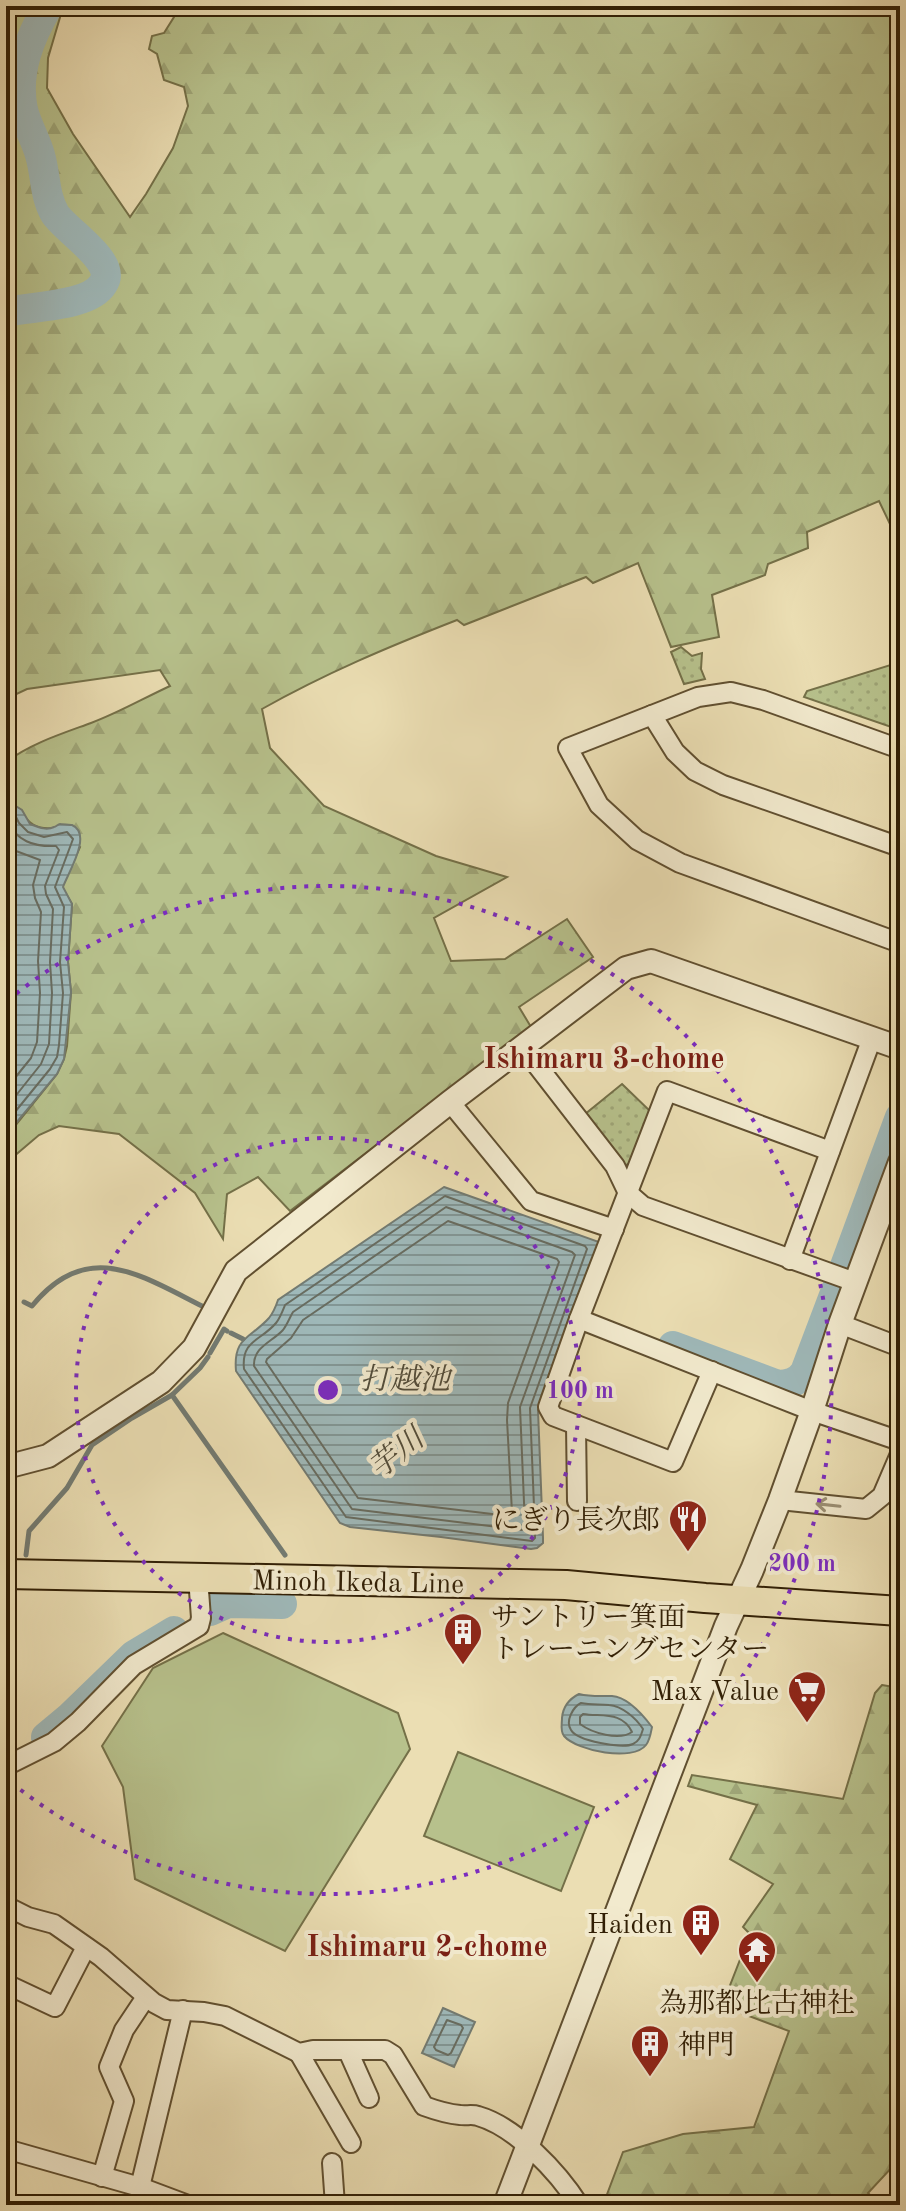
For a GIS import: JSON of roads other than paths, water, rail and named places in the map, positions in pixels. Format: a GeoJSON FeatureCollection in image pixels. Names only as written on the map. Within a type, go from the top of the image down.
{"type":"FeatureCollection","features":[{"type":"Feature","properties":{"kind":"main road","name":"Minoh Ikeda Line"},"geometry":{"type":"LineString","coordinates":[[6,1574],[566,1585],[738,1601],[900,1611]]}},
{"type":"Feature","properties":{"kind":"street"},"geometry":{"type":"LineString","coordinates":[[900,749],[763,700],[731,692],[698,697],[568,748],[599,805],[637,840],[680,863],[900,943]]}},
{"type":"Feature","properties":{"kind":"street"},"geometry":{"type":"LineString","coordinates":[[652,715],[675,752],[695,771],[723,785],[900,847]]}},
{"type":"Feature","properties":{"kind":"street"},"geometry":{"type":"LineString","coordinates":[[6,1467],[48,1456],[161,1382],[194,1348],[236,1271],[626,968],[651,961],[900,1048]]}},
{"type":"Feature","properties":{"kind":"street"},"geometry":{"type":"LineString","coordinates":[[790,1260],[872,1038]]}},
{"type":"Feature","properties":{"kind":"street"},"geometry":{"type":"LineString","coordinates":[[522,1046],[615,1166],[628,1193],[643,1206],[855,1282]]}},
{"type":"Feature","properties":{"kind":"street"},"geometry":{"type":"LineString","coordinates":[[712,1371],[673,1462],[553,1416],[548,1407],[667,1091],[830,1151]]}},
{"type":"Feature","properties":{"kind":"street"},"geometry":{"type":"LineString","coordinates":[[450,1102],[531,1201],[614,1229]]}},
{"type":"Feature","properties":{"kind":"street"},"geometry":{"type":"LineString","coordinates":[[505,2205],[726,1626],[780,1500],[900,1162]]}},
{"type":"Feature","properties":{"kind":"street"},"geometry":{"type":"LineString","coordinates":[[579,1319],[812,1411],[900,1441]]}},
{"type":"Feature","properties":{"kind":"street"},"geometry":{"type":"LineString","coordinates":[[840,1324],[900,1347]]}},
{"type":"Feature","properties":{"kind":"street"},"geometry":{"type":"LineString","coordinates":[[576,1425],[577,1501]]}},
{"type":"Feature","properties":{"kind":"street"},"geometry":{"type":"LineString","coordinates":[[780,1500],[866,1509],[882,1496],[900,1454]]}},
{"type":"Feature","properties":{"kind":"street"},"geometry":{"type":"LineString","coordinates":[[6,1766],[54,1742],[134,1665],[199,1626],[198,1577]]}},
{"type":"Feature","properties":{"kind":"street"},"geometry":{"type":"LineString","coordinates":[[6,1906],[28,1917],[54,1924],[167,2010],[225,2016],[299,2053],[351,2143]]}},
{"type":"Feature","properties":{"kind":"street"},"geometry":{"type":"LineString","coordinates":[[6,1984],[55,2007],[86,1947]]}},
{"type":"Feature","properties":{"kind":"street"},"geometry":{"type":"LineString","coordinates":[[102,2177],[124,2101],[102,2068],[146,1997]]}},
{"type":"Feature","properties":{"kind":"street"},"geometry":{"type":"LineString","coordinates":[[140,2187],[183,2010]]}},
{"type":"Feature","properties":{"kind":"street"},"geometry":{"type":"LineString","coordinates":[[299,2053],[313,2050],[385,2050],[393,2055],[424,2106],[459,2115],[475,2115],[528,2144],[579,2205]]}},
{"type":"Feature","properties":{"kind":"street"},"geometry":{"type":"LineString","coordinates":[[348,2051],[369,2098]]}},
{"type":"Feature","properties":{"kind":"street"},"geometry":{"type":"LineString","coordinates":[[6,2149],[140,2187],[188,2205]]}},
{"type":"Feature","properties":{"kind":"street"},"geometry":{"type":"LineString","coordinates":[[332,2163],[335,2205]]}},
{"type":"Feature","properties":{"kind":"water"},"geometry":{"type":"Polygon","coordinates":[[[6,800],[22,810],[30,824],[45,829],[60,824],[72,825],[78,830],[80,845],[63,887],[72,904],[68,962],[71,992],[64,1059],[57,1074],[6,1135],[6,800]]]}},
{"type":"Feature","properties":{"kind":"water","name":"打越池"},"geometry":{"type":"Polygon","coordinates":[[[444,1187],[599,1242],[538,1410],[543,1543],[537,1548],[350,1527],[340,1523],[236,1371],[240,1345],[269,1318],[278,1300],[444,1187]]]}},
{"type":"Feature","properties":{"kind":"water"},"geometry":{"type":"Polygon","coordinates":[[[579,1694],[618,1697],[629,1703],[652,1727],[646,1745],[630,1753],[618,1754],[580,1746],[564,1736],[563,1714],[567,1703],[579,1694]]]}},
{"type":"Feature","properties":{"kind":"water"},"geometry":{"type":"Polygon","coordinates":[[[443,2008],[475,2022],[454,2067],[422,2053],[443,2008]]]}},
{"type":"Feature","properties":{"kind":"waterway"},"geometry":{"type":"LineString","coordinates":[[6,312],[85,297],[96,292],[106,275],[98,257],[55,214],[49,200],[42,162],[23,110],[21,82],[26,55],[48,6]]}},
{"type":"Feature","properties":{"kind":"waterway","name":"芋川"},"geometry":{"type":"LineString","coordinates":[[845,1266],[900,1117]]}},
{"type":"Feature","properties":{"kind":"waterway"},"geometry":{"type":"LineString","coordinates":[[24,1302],[32,1306],[53,1285],[73,1273],[94,1268],[135,1274],[202,1306]]}},
{"type":"Feature","properties":{"kind":"waterway","name":"芋川"},"geometry":{"type":"LineString","coordinates":[[673,1346],[778,1385],[790,1384],[805,1372],[836,1290]]}},
{"type":"Feature","properties":{"kind":"waterway"},"geometry":{"type":"LineString","coordinates":[[6,1293],[14,1297]]}},
{"type":"Feature","properties":{"kind":"waterway"},"geometry":{"type":"LineString","coordinates":[[210,1353],[224,1329],[227,1331]]}},
{"type":"Feature","properties":{"kind":"waterway"},"geometry":{"type":"LineString","coordinates":[[231,1333],[243,1339]]}},
{"type":"Feature","properties":{"kind":"waterway"},"geometry":{"type":"LineString","coordinates":[[26,1555],[29,1531],[67,1488],[92,1445],[172,1395],[208,1357]]}},
{"type":"Feature","properties":{"kind":"waterway"},"geometry":{"type":"LineString","coordinates":[[172,1395],[285,1555]]}},
{"type":"Feature","properties":{"kind":"waterway","name":"芋川"},"geometry":{"type":"LineString","coordinates":[[210,1611],[228,1603],[282,1604]]}},
{"type":"Feature","properties":{"kind":"waterway","name":"芋川"},"geometry":{"type":"LineString","coordinates":[[46,1737],[134,1655],[174,1631]]}},
{"type":"Feature","properties":{"kind":"place","name":"にぎり長次郎"},"geometry":{"type":"Point","coordinates":[688,1553]}},
{"type":"Feature","properties":{"kind":"place","name":"サントリー箕面 トレーニングセンター"},"geometry":{"type":"Point","coordinates":[463,1666]}},
{"type":"Feature","properties":{"kind":"place","name":"Max Value"},"geometry":{"type":"Point","coordinates":[807,1724]}},
{"type":"Feature","properties":{"kind":"place","name":"Haiden"},"geometry":{"type":"Point","coordinates":[701,1957]}},
{"type":"Feature","properties":{"kind":"place","name":"為那都比古神社"},"geometry":{"type":"Point","coordinates":[757,1984]}},
{"type":"Feature","properties":{"kind":"place","name":"神門"},"geometry":{"type":"Point","coordinates":[650,2078]}},
{"type":"Feature","properties":{"kind":"district","name":"Ishimaru 3-chome"},"geometry":{"type":"Point","coordinates":[604,1058]}},
{"type":"Feature","properties":{"kind":"district","name":"Ishimaru 2-chome"},"geometry":{"type":"Point","coordinates":[427,1946]}}]}
